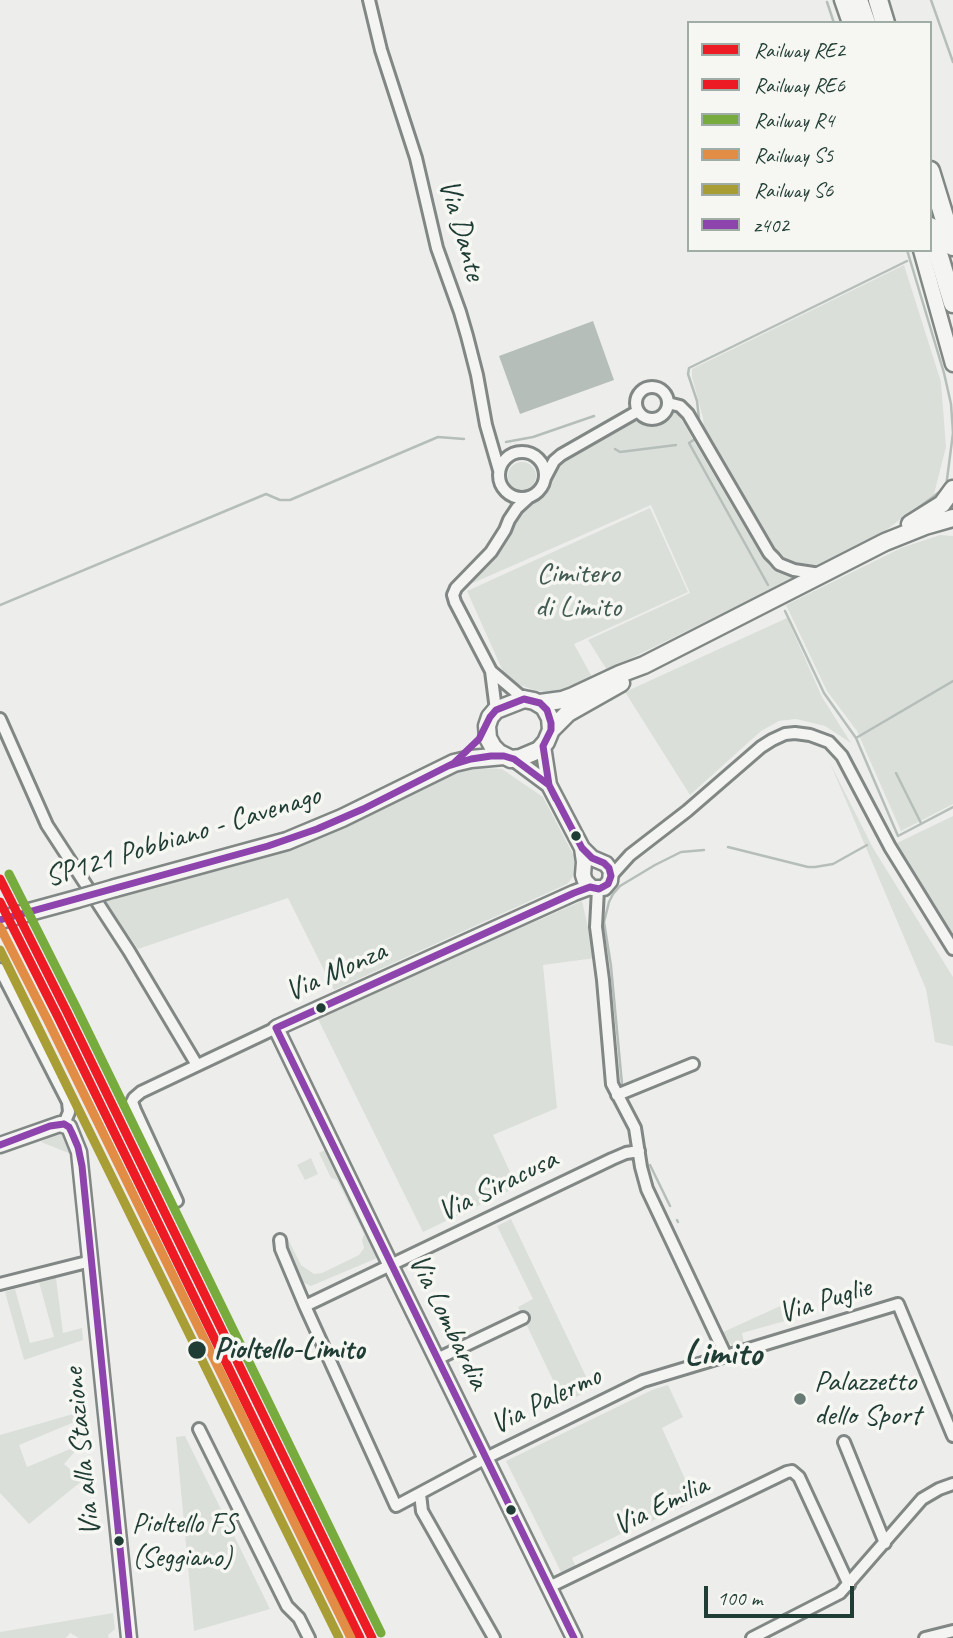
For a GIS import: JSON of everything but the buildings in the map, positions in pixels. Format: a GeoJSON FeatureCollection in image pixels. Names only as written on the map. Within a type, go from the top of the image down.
{"type":"FeatureCollection","features":[{"type":"Feature","properties":{"kind":"highway"},"geometry":{"type":"LineString","coordinates":[[858,0],[865,21]]}},
{"type":"Feature","properties":{"kind":"highway"},"geometry":{"type":"LineString","coordinates":[[878,0],[884,21]]}},
{"type":"Feature","properties":{"kind":"highway"},"geometry":{"type":"LineString","coordinates":[[932,178],[953,246]]}},
{"type":"Feature","properties":{"kind":"highway"},"geometry":{"type":"LineString","coordinates":[[932,234],[953,303]]}},
{"type":"Feature","properties":{"kind":"main road"},"geometry":{"type":"LineString","coordinates":[[885,542],[942,504],[953,489]]}},
{"type":"Feature","properties":{"kind":"main road"},"geometry":{"type":"LineString","coordinates":[[644,665],[616,687],[568,713],[551,730],[543,746],[528,755],[509,757],[495,750],[490,744],[487,726],[496,710],[532,701],[562,700],[573,696],[644,665],[885,542],[953,518]]}},
{"type":"Feature","properties":{"kind":"main road"},"geometry":{"type":"LineString","coordinates":[[532,701],[548,714],[551,730]]}},
{"type":"Feature","properties":{"kind":"main road","name":"SP121 Pobbiano - Cavenago"},"geometry":{"type":"LineString","coordinates":[[454,763],[479,739],[487,726]]}},
{"type":"Feature","properties":{"kind":"main road","name":"SP121 Pobbiano - Cavenago"},"geometry":{"type":"LineString","coordinates":[[0,920],[301,836],[363,809],[454,763],[471,759],[509,757]]}},
{"type":"Feature","properties":{"kind":"street","name":"Via Dante"},"geometry":{"type":"LineString","coordinates":[[369,0],[381,50],[412,145],[437,248],[464,324],[486,425],[499,470]]}},
{"type":"Feature","properties":{"kind":"street"},"geometry":{"type":"LineString","coordinates":[[842,0],[849,21]]}},
{"type":"Feature","properties":{"kind":"street"},"geometry":{"type":"LineString","coordinates":[[922,252],[953,364]]}},
{"type":"Feature","properties":{"kind":"street"},"geometry":{"type":"LineString","coordinates":[[647,387],[661,389],[666,394],[668,403],[665,413],[656,419],[648,419],[638,411],[637,396],[647,387]]}},
{"type":"Feature","properties":{"kind":"street"},"geometry":{"type":"LineString","coordinates":[[668,403],[684,409],[769,553],[779,564],[794,570],[823,574]]}},
{"type":"Feature","properties":{"kind":"street"},"geometry":{"type":"LineString","coordinates":[[496,710],[491,671],[455,602],[453,595],[456,588],[491,552],[517,508],[540,489],[554,461],[638,411]]}},
{"type":"Feature","properties":{"kind":"street"},"geometry":{"type":"LineString","coordinates":[[486,425],[499,446],[512,454]]}},
{"type":"Feature","properties":{"kind":"street"},"geometry":{"type":"LineString","coordinates":[[528,498],[516,498],[508,494],[499,482],[499,470],[504,460],[512,454],[524,452],[536,457],[561,455]]}},
{"type":"Feature","properties":{"kind":"street"},"geometry":{"type":"LineString","coordinates":[[536,457],[543,466],[545,478]]}},
{"type":"Feature","properties":{"kind":"street"},"geometry":{"type":"LineString","coordinates":[[508,494],[509,520]]}},
{"type":"Feature","properties":{"kind":"street"},"geometry":{"type":"LineString","coordinates":[[491,671],[532,701]]}},
{"type":"Feature","properties":{"kind":"street"},"geometry":{"type":"LineString","coordinates":[[0,719],[47,825],[129,951],[197,1065]]}},
{"type":"Feature","properties":{"kind":"street","name":"Via Monza"},"geometry":{"type":"LineString","coordinates":[[177,1201],[135,1110],[132,1101],[136,1094],[574,893],[687,811],[761,747],[785,734],[800,733],[816,737],[829,742],[839,751],[890,847],[953,949]]}},
{"type":"Feature","properties":{"kind":"street"},"geometry":{"type":"LineString","coordinates":[[543,746],[549,785],[596,875],[596,927],[605,998],[610,1077],[635,1129],[647,1189],[726,1356]]}},
{"type":"Feature","properties":{"kind":"street"},"geometry":{"type":"LineString","coordinates":[[509,757],[549,785]]}},
{"type":"Feature","properties":{"kind":"street"},"geometry":{"type":"LineString","coordinates":[[0,969],[68,1102],[69,1111],[64,1124],[50,1126],[0,1145]]}},
{"type":"Feature","properties":{"kind":"street","name":"Via Lombardia"},"geometry":{"type":"LineString","coordinates":[[276,1028],[574,1638]]}},
{"type":"Feature","properties":{"kind":"street"},"geometry":{"type":"LineString","coordinates":[[617,1095],[693,1064]]}},
{"type":"Feature","properties":{"kind":"street","name":"Via alla Stazione"},"geometry":{"type":"LineString","coordinates":[[64,1124],[72,1132],[79,1152],[129,1638]]}},
{"type":"Feature","properties":{"kind":"street","name":"Via Siracusa"},"geometry":{"type":"LineString","coordinates":[[305,1306],[612,1159],[626,1153],[639,1152]]}},
{"type":"Feature","properties":{"kind":"street"},"geometry":{"type":"LineString","coordinates":[[280,1240],[281,1249],[305,1306]]}},
{"type":"Feature","properties":{"kind":"street"},"geometry":{"type":"LineString","coordinates":[[0,1284],[91,1261]]}},
{"type":"Feature","properties":{"kind":"street","name":"Via Puglie"},"geometry":{"type":"LineString","coordinates":[[726,1356],[898,1304],[953,1436]]}},
{"type":"Feature","properties":{"kind":"street","name":"Via Palermo"},"geometry":{"type":"LineString","coordinates":[[305,1306],[396,1506],[638,1383],[726,1356]]}},
{"type":"Feature","properties":{"kind":"street"},"geometry":{"type":"LineString","coordinates":[[437,1359],[523,1318]]}},
{"type":"Feature","properties":{"kind":"street"},"geometry":{"type":"LineString","coordinates":[[199,1429],[287,1606],[299,1618],[309,1638]]}},
{"type":"Feature","properties":{"kind":"street"},"geometry":{"type":"LineString","coordinates":[[844,1443],[885,1543]]}},
{"type":"Feature","properties":{"kind":"street","name":"Via Emilia"},"geometry":{"type":"LineString","coordinates":[[549,1587],[794,1471],[849,1585]]}},
{"type":"Feature","properties":{"kind":"street"},"geometry":{"type":"LineString","coordinates":[[758,1637],[834,1598],[849,1585],[922,1499],[953,1484]]}},
{"type":"Feature","properties":{"kind":"street"},"geometry":{"type":"LineString","coordinates":[[420,1493],[422,1511],[494,1638]]}},
{"type":"Feature","properties":{"kind":"street"},"geometry":{"type":"LineString","coordinates":[[925,1638],[953,1631]]}},
{"type":"Feature","properties":{"kind":"green space"},"geometry":{"type":"Polygon","coordinates":[[[904,265],[941,382],[946,447],[934,494],[885,531],[817,566],[786,560],[771,545],[704,431],[692,369],[904,265]]]}},
{"type":"Feature","properties":{"kind":"green space"},"geometry":{"type":"Polygon","coordinates":[[[671,411],[678,414],[762,557],[775,569],[799,576],[607,670],[588,640],[690,593],[651,505],[466,586],[498,551],[514,518],[547,493],[553,471],[559,463],[625,423],[633,421],[657,425],[664,421],[671,411]]]}},
{"type":"Feature","properties":{"kind":"green space"},"geometry":{"type":"Polygon","coordinates":[[[522,462],[532,466],[536,476],[532,486],[522,490],[512,486],[508,476],[512,466],[522,462]]]}},
{"type":"Feature","properties":{"kind":"green space","name":"Cimitero di Limito"},"geometry":{"type":"Polygon","coordinates":[[[650,508],[688,592],[574,644],[592,677],[563,691],[550,693],[534,690],[505,676],[467,591],[650,508]]]}},
{"type":"Feature","properties":{"kind":"green space"},"geometry":{"type":"Polygon","coordinates":[[[940,535],[953,536],[953,804],[901,831],[857,731],[827,691],[786,605],[901,548],[940,535]]]}},
{"type":"Feature","properties":{"kind":"green space"},"geometry":{"type":"Polygon","coordinates":[[[787,618],[822,697],[851,743],[825,726],[796,719],[779,721],[761,731],[690,795],[625,692],[787,618]]]}},
{"type":"Feature","properties":{"kind":"green space"},"geometry":{"type":"Polygon","coordinates":[[[830,763],[873,848],[953,977],[953,1046],[935,1042],[926,989],[830,763]]]}},
{"type":"Feature","properties":{"kind":"green space"},"geometry":{"type":"Polygon","coordinates":[[[502,769],[543,797],[575,858],[572,878],[567,884],[334,990],[288,898],[138,949],[104,900],[291,844],[416,787],[460,770],[502,769]]]}},
{"type":"Feature","properties":{"kind":"green space"},"geometry":{"type":"Polygon","coordinates":[[[953,816],[953,937],[895,844],[953,816]]]}},
{"type":"Feature","properties":{"kind":"green space"},"geometry":{"type":"Polygon","coordinates":[[[582,901],[595,958],[543,965],[557,1108],[493,1135],[517,1187],[423,1232],[317,1017],[582,901]]]}},
{"type":"Feature","properties":{"kind":"green space"},"geometry":{"type":"Polygon","coordinates":[[[61,1129],[71,1154],[41,1142],[61,1129]]]}},
{"type":"Feature","properties":{"kind":"green space"},"geometry":{"type":"Polygon","coordinates":[[[325,1150],[377,1258],[311,1286],[300,1280],[285,1237],[301,1265],[314,1274],[322,1273],[359,1255],[364,1248],[364,1234],[337,1180],[331,1178],[319,1153],[325,1150]]]}},
{"type":"Feature","properties":{"kind":"green space"},"geometry":{"type":"Polygon","coordinates":[[[311,1158],[318,1174],[305,1180],[297,1165],[311,1158]]]}},
{"type":"Feature","properties":{"kind":"green space"},"geometry":{"type":"Polygon","coordinates":[[[511,1219],[592,1389],[564,1403],[518,1307],[533,1299],[497,1226],[511,1219]]]}},
{"type":"Feature","properties":{"kind":"green space"},"geometry":{"type":"Polygon","coordinates":[[[56,1278],[63,1333],[82,1328],[83,1340],[24,1360],[5,1292],[15,1289],[30,1343],[54,1337],[39,1282],[56,1278]]]}},
{"type":"Feature","properties":{"kind":"green space"},"geometry":{"type":"Polygon","coordinates":[[[787,1303],[792,1319],[742,1333],[744,1343],[733,1345],[727,1342],[723,1332],[787,1303]]]}},
{"type":"Feature","properties":{"kind":"green space"},"geometry":{"type":"Polygon","coordinates":[[[668,1385],[683,1417],[662,1428],[695,1501],[572,1558],[577,1569],[563,1576],[506,1461],[652,1390],[668,1385]]]}},
{"type":"Feature","properties":{"kind":"green space"},"geometry":{"type":"Polygon","coordinates":[[[87,1410],[89,1416],[19,1445],[27,1467],[75,1447],[77,1449],[64,1464],[83,1480],[29,1524],[0,1493],[0,1435],[87,1410]]]}},
{"type":"Feature","properties":{"kind":"green space"},"geometry":{"type":"Polygon","coordinates":[[[185,1436],[270,1609],[194,1631],[176,1437],[185,1436]]]}},
{"type":"Feature","properties":{"kind":"green space"},"geometry":{"type":"Polygon","coordinates":[[[113,1613],[115,1629],[108,1635],[109,1638],[79,1638],[70,1633],[66,1638],[0,1638],[0,1632],[113,1613]]]}},
{"type":"Feature","properties":{"kind":"shaded area"},"geometry":{"type":"Polygon","coordinates":[[[593,321],[614,380],[520,414],[499,356],[593,321]]]}},
{"type":"Feature","properties":{"kind":"waterway"},"geometry":{"type":"LineString","coordinates":[[931,0],[953,62]]}},
{"type":"Feature","properties":{"kind":"waterway"},"geometry":{"type":"LineString","coordinates":[[827,2],[833,21]]}},
{"type":"Feature","properties":{"kind":"waterway"},"geometry":{"type":"LineString","coordinates":[[908,252],[944,373],[951,404],[953,433],[946,487],[911,513]]}},
{"type":"Feature","properties":{"kind":"waterway"},"geometry":{"type":"LineString","coordinates":[[699,418],[697,401],[688,374],[689,368],[907,261]]}},
{"type":"Feature","properties":{"kind":"waterway"},"geometry":{"type":"LineString","coordinates":[[506,442],[533,437],[594,416]]}},
{"type":"Feature","properties":{"kind":"waterway"},"geometry":{"type":"LineString","coordinates":[[0,605],[266,494],[280,500],[290,500],[438,437],[464,439]]}},
{"type":"Feature","properties":{"kind":"waterway"},"geometry":{"type":"LineString","coordinates":[[695,439],[689,443],[768,585]]}},
{"type":"Feature","properties":{"kind":"waterway"},"geometry":{"type":"LineString","coordinates":[[615,449],[620,452],[676,445]]}},
{"type":"Feature","properties":{"kind":"waterway"},"geometry":{"type":"LineString","coordinates":[[785,611],[824,693],[856,738],[898,836],[953,807]]}},
{"type":"Feature","properties":{"kind":"waterway"},"geometry":{"type":"LineString","coordinates":[[856,738],[953,681]]}},
{"type":"Feature","properties":{"kind":"waterway"},"geometry":{"type":"LineString","coordinates":[[896,773],[921,823]]}},
{"type":"Feature","properties":{"kind":"waterway"},"geometry":{"type":"LineString","coordinates":[[728,847],[815,867],[833,864],[867,845]]}},
{"type":"Feature","properties":{"kind":"waterway"},"geometry":{"type":"LineString","coordinates":[[622,1084],[604,922],[609,902],[620,886],[655,865],[681,852],[704,850]]}},
{"type":"Feature","properties":{"kind":"waterway"},"geometry":{"type":"LineString","coordinates":[[650,1165],[670,1206]]}},
{"type":"Feature","properties":{"kind":"rail line","name":"R4"},"geometry":{"type":"LineString","coordinates":[[9,874],[381,1633]]}},
{"type":"Feature","properties":{"kind":"rail line","name":"RE2"},"geometry":{"type":"LineString","coordinates":[[0,879],[372,1638]]}},
{"type":"Feature","properties":{"kind":"rail line","name":"RE6"},"geometry":{"type":"LineString","coordinates":[[0,902],[360,1638]]}},
{"type":"Feature","properties":{"kind":"rail line","name":"S5"},"geometry":{"type":"LineString","coordinates":[[0,927],[351,1638]]}},
{"type":"Feature","properties":{"kind":"rail line","name":"S6"},"geometry":{"type":"LineString","coordinates":[[0,950],[339,1638]]}},
{"type":"Feature","properties":{"kind":"transit line","name":"z402"},"geometry":{"type":"LineString","coordinates":[[0,920],[268,846],[317,829],[454,763],[479,739],[496,710],[524,699],[540,703],[547,710],[551,723],[551,730],[543,746],[549,785],[582,848],[609,868],[611,876],[608,884],[599,889],[590,887],[574,893],[276,1028]]}},
{"type":"Feature","properties":{"kind":"transit line","name":"z402"},"geometry":{"type":"LineString","coordinates":[[448,766],[491,756],[514,759],[549,785],[556,799]]}},
{"type":"Feature","properties":{"kind":"transit line","name":"z402"},"geometry":{"type":"LineString","coordinates":[[276,1028],[574,1638]]}},
{"type":"Feature","properties":{"kind":"transit line","name":"z402"},"geometry":{"type":"LineString","coordinates":[[64,1124],[72,1133],[82,1166],[129,1638]]}},
{"type":"Feature","properties":{"kind":"transit line","name":"z402"},"geometry":{"type":"LineString","coordinates":[[0,1145],[50,1126],[64,1124]]}},
{"type":"Feature","properties":{"kind":"place","name":"Pioltello-Limito"},"geometry":{"type":"Point","coordinates":[197,1350]}},
{"type":"Feature","properties":{"kind":"place","name":"Palazzetto dello Sport"},"geometry":{"type":"Point","coordinates":[800,1399]}},
{"type":"Feature","properties":{"kind":"place","name":"Pioltello FS (Seggiano)"},"geometry":{"type":"Point","coordinates":[119,1541]}},
{"type":"Feature","properties":{"kind":"district","name":"Limito"},"geometry":{"type":"Point","coordinates":[723,1354]}}]}
